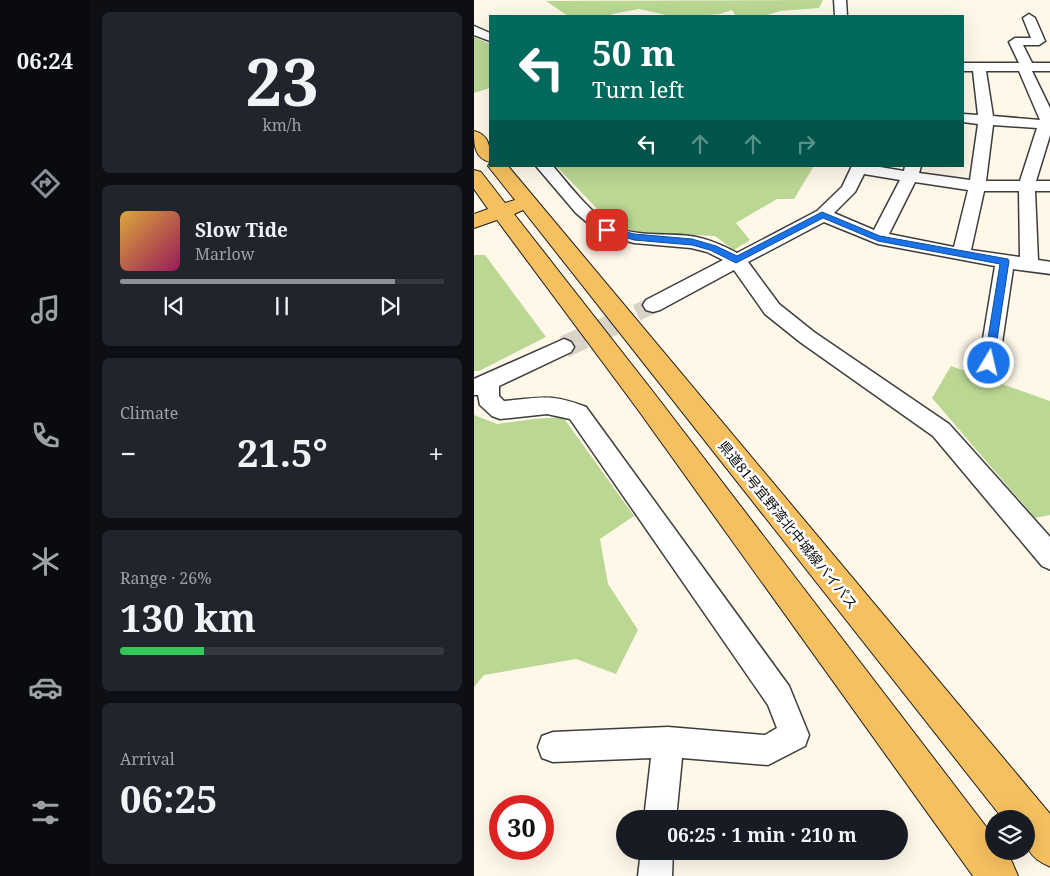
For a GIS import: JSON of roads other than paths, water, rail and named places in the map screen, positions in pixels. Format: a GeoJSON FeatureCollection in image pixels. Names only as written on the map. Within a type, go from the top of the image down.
{"type":"FeatureCollection","features":[{"type":"Feature","properties":{"kind":"main road"},"geometry":{"type":"LineString","coordinates":[[474,136],[489,155]]}},
{"type":"Feature","properties":{"kind":"main road"},"geometry":{"type":"LineString","coordinates":[[498,167],[514,206],[645,400],[998,876]]}},
{"type":"Feature","properties":{"kind":"main road"},"geometry":{"type":"LineString","coordinates":[[474,176],[514,206]]}},
{"type":"Feature","properties":{"kind":"main road"},"geometry":{"type":"LineString","coordinates":[[474,221],[514,206]]}},
{"type":"Feature","properties":{"kind":"main road","name":"県道81号宜野湾北中城線バイパス"},"geometry":{"type":"LineString","coordinates":[[514,206],[1050,847]]}},
{"type":"Feature","properties":{"kind":"street"},"geometry":{"type":"LineString","coordinates":[[840,0],[840,15]]}},
{"type":"Feature","properties":{"kind":"street"},"geometry":{"type":"LineString","coordinates":[[1029,18],[1038,41],[1015,42],[1049,127],[1027,186],[1030,265]]}},
{"type":"Feature","properties":{"kind":"street"},"geometry":{"type":"LineString","coordinates":[[474,30],[489,37]]}},
{"type":"Feature","properties":{"kind":"street"},"geometry":{"type":"LineString","coordinates":[[964,66],[1050,67]]}},
{"type":"Feature","properties":{"kind":"street"},"geometry":{"type":"LineString","coordinates":[[961,254],[977,186],[986,120],[979,67]]}},
{"type":"Feature","properties":{"kind":"street"},"geometry":{"type":"LineString","coordinates":[[964,118],[1049,127]]}},
{"type":"Feature","properties":{"kind":"street"},"geometry":{"type":"LineString","coordinates":[[545,167],[582,209],[607,230],[634,237],[692,242],[713,248],[736,260],[772,309],[807,337],[941,430],[1050,558]]}},
{"type":"Feature","properties":{"kind":"street"},"geometry":{"type":"LineString","coordinates":[[653,305],[822,215],[849,190],[860,167],[911,171],[977,186],[1050,186]]}},
{"type":"Feature","properties":{"kind":"street"},"geometry":{"type":"LineString","coordinates":[[878,238],[911,171]]}},
{"type":"Feature","properties":{"kind":"street"},"geometry":{"type":"LineString","coordinates":[[822,215],[878,238],[961,254],[1050,268]]}},
{"type":"Feature","properties":{"kind":"street"},"geometry":{"type":"LineString","coordinates":[[989,363],[1005,261]]}},
{"type":"Feature","properties":{"kind":"street"},"geometry":{"type":"LineString","coordinates":[[553,747],[668,742],[768,750],[794,735],[779,696],[578,412],[562,406],[540,404],[500,410],[488,399],[481,385],[564,348]]}},
{"type":"Feature","properties":{"kind":"street"},"geometry":{"type":"LineString","coordinates":[[661,810],[668,742]]}},
{"type":"Feature","properties":{"kind":"street"},"geometry":{"type":"LineString","coordinates":[[654,876],[656,860]]}},
{"type":"Feature","properties":{"kind":"tunnel"},"geometry":{"type":"LineString","coordinates":[[613,324],[653,305]]}},
{"type":"Feature","properties":{"kind":"tunnel"},"geometry":{"type":"LineString","coordinates":[[564,347],[616,323]]}}]}
